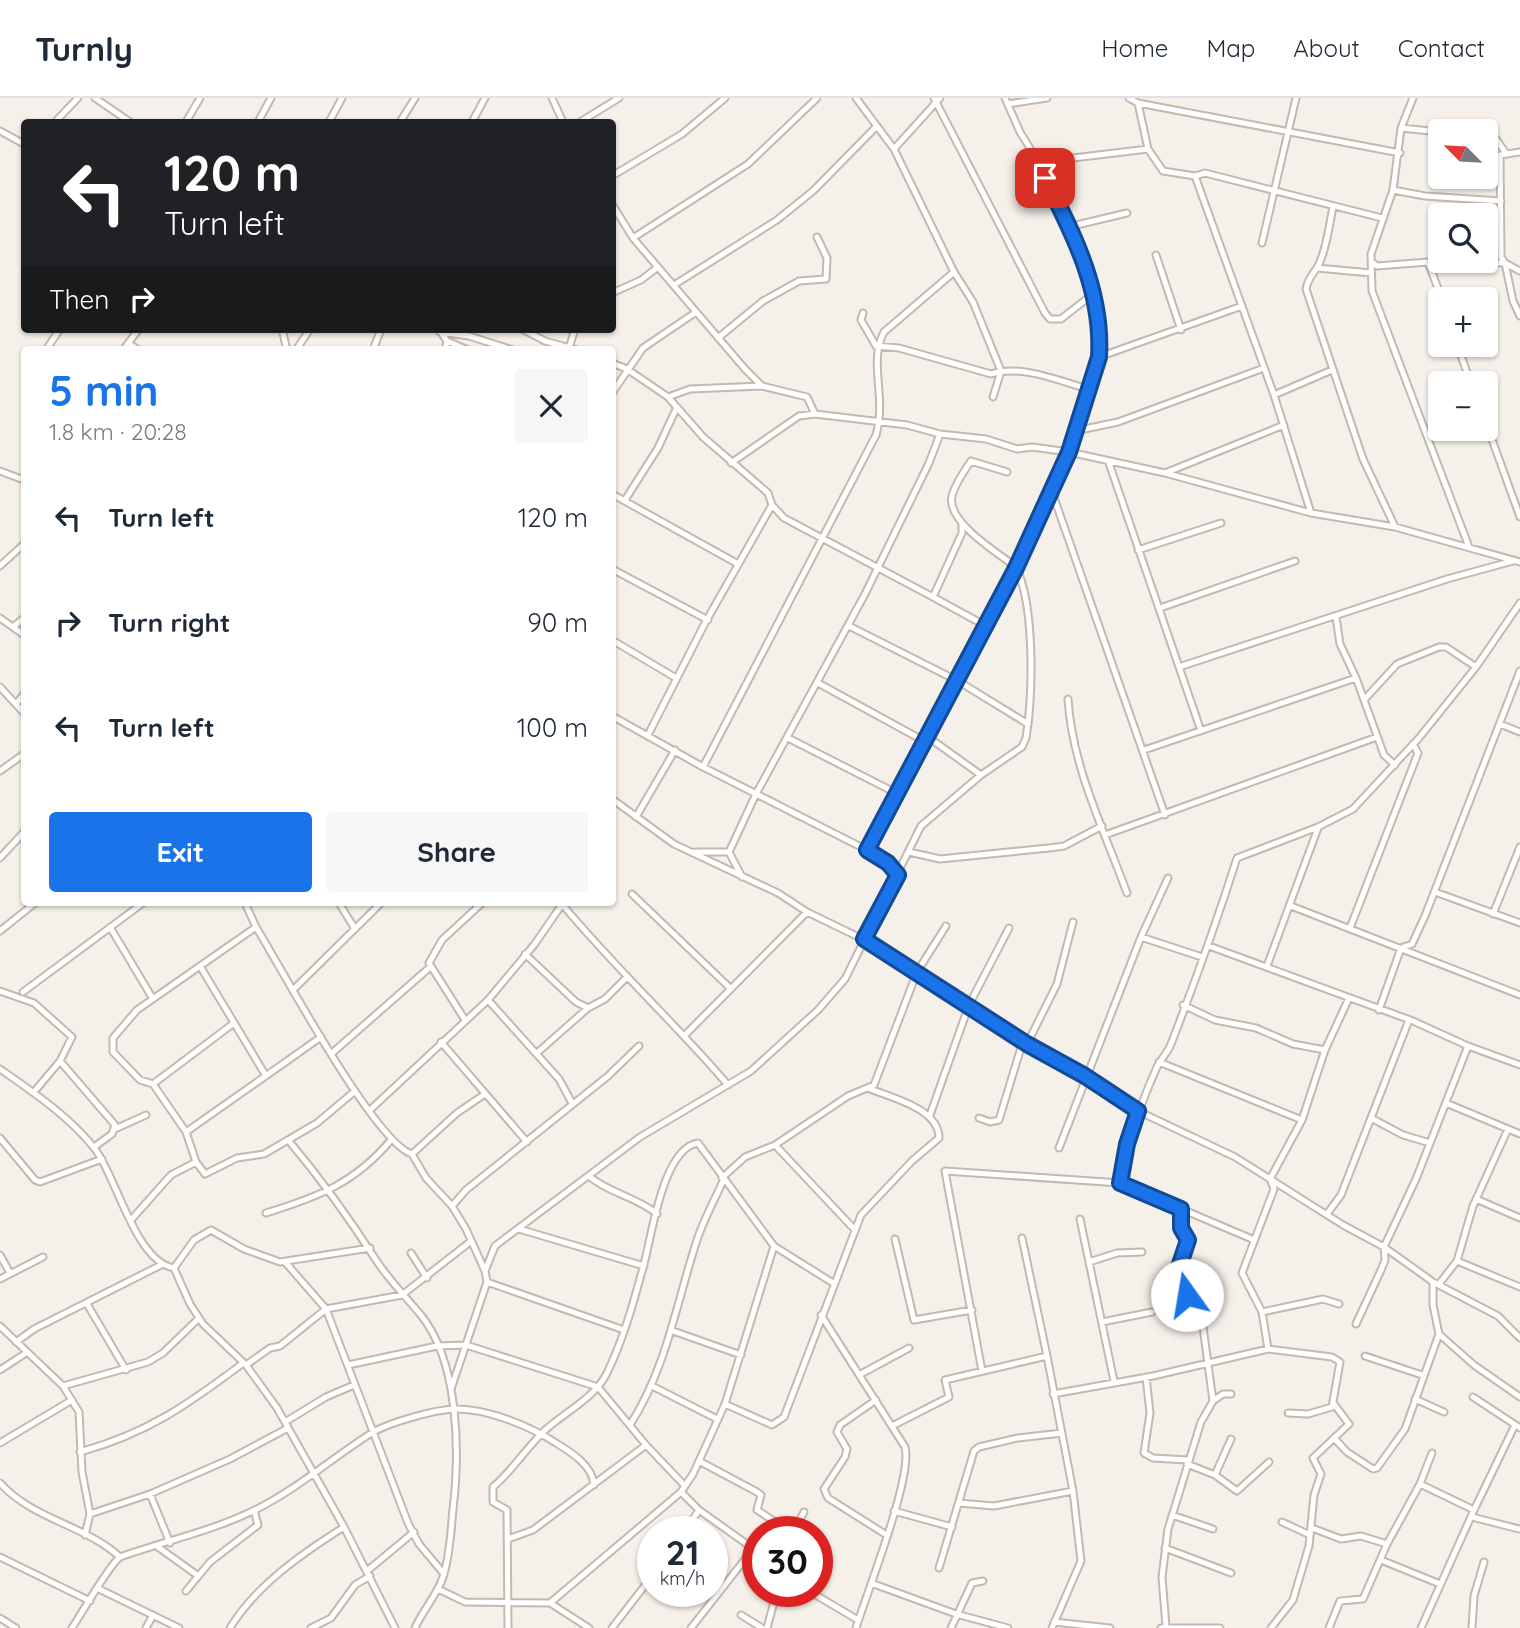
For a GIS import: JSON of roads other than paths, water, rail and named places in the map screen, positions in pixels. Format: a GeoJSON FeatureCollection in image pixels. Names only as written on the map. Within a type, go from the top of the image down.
{"type":"FeatureCollection","features":[{"type":"Feature","properties":{"kind":"street"},"geometry":{"type":"LineString","coordinates":[[58,119],[78,98]]}},
{"type":"Feature","properties":{"kind":"street"},"geometry":{"type":"LineString","coordinates":[[96,98],[126,119]]}},
{"type":"Feature","properties":{"kind":"street"},"geometry":{"type":"LineString","coordinates":[[188,119],[200,98]]}},
{"type":"Feature","properties":{"kind":"street"},"geometry":{"type":"LineString","coordinates":[[260,119],[271,98]]}},
{"type":"Feature","properties":{"kind":"street"},"geometry":{"type":"LineString","coordinates":[[331,119],[342,98]]}},
{"type":"Feature","properties":{"kind":"street"},"geometry":{"type":"LineString","coordinates":[[402,119],[415,98]]}},
{"type":"Feature","properties":{"kind":"street"},"geometry":{"type":"LineString","coordinates":[[474,119],[485,98]]}},
{"type":"Feature","properties":{"kind":"street"},"geometry":{"type":"LineString","coordinates":[[552,98],[562,119]]}},
{"type":"Feature","properties":{"kind":"street"},"geometry":{"type":"LineString","coordinates":[[585,119],[619,98]]}},
{"type":"Feature","properties":{"kind":"street"},"geometry":{"type":"LineString","coordinates":[[616,174],[682,134],[725,98]]}},
{"type":"Feature","properties":{"kind":"street"},"geometry":{"type":"LineString","coordinates":[[634,238],[748,164],[817,98]]}},
{"type":"Feature","properties":{"kind":"street"},"geometry":{"type":"LineString","coordinates":[[856,98],[894,149],[954,272],[973,302],[1001,371],[993,397]]}},
{"type":"Feature","properties":{"kind":"street"},"geometry":{"type":"LineString","coordinates":[[867,850],[958,681],[1052,492],[1069,452],[1099,357],[1088,268],[1040,162],[1020,132],[1007,101],[1047,98]]}},
{"type":"Feature","properties":{"kind":"street"},"geometry":{"type":"LineString","coordinates":[[1129,98],[1139,103],[1400,153]]}},
{"type":"Feature","properties":{"kind":"street"},"geometry":{"type":"LineString","coordinates":[[1262,243],[1296,98]]}},
{"type":"Feature","properties":{"kind":"street"},"geometry":{"type":"LineString","coordinates":[[1413,98],[1401,128],[1400,153],[1393,190],[1371,254],[1372,291],[1469,547]]}},
{"type":"Feature","properties":{"kind":"street"},"geometry":{"type":"LineString","coordinates":[[894,149],[937,99],[1045,313],[1051,319],[1061,319],[1093,294]]}},
{"type":"Feature","properties":{"kind":"street"},"geometry":{"type":"LineString","coordinates":[[1139,103],[1148,149],[1163,171],[1195,176],[1205,173],[1273,193],[1382,218]]}},
{"type":"Feature","properties":{"kind":"street"},"geometry":{"type":"LineString","coordinates":[[674,285],[777,220],[813,191],[877,127]]}},
{"type":"Feature","properties":{"kind":"street"},"geometry":{"type":"LineString","coordinates":[[1401,128],[1428,131]]}},
{"type":"Feature","properties":{"kind":"street"},"geometry":{"type":"LineString","coordinates":[[0,131],[21,142]]}},
{"type":"Feature","properties":{"kind":"street"},"geometry":{"type":"LineString","coordinates":[[1498,142],[1505,152]]}},
{"type":"Feature","properties":{"kind":"street"},"geometry":{"type":"LineString","coordinates":[[1040,162],[1148,149]]}},
{"type":"Feature","properties":{"kind":"street"},"geometry":{"type":"LineString","coordinates":[[1520,152],[1505,152],[1500,155],[1498,165],[1501,257],[1520,316]]}},
{"type":"Feature","properties":{"kind":"street"},"geometry":{"type":"LineString","coordinates":[[1195,176],[1274,395],[1311,513]]}},
{"type":"Feature","properties":{"kind":"street"},"geometry":{"type":"LineString","coordinates":[[1393,190],[1425,196],[1501,201]]}},
{"type":"Feature","properties":{"kind":"street"},"geometry":{"type":"LineString","coordinates":[[1333,207],[1317,268],[1307,278],[1306,289],[1363,458],[1395,527]]}},
{"type":"Feature","properties":{"kind":"street"},"geometry":{"type":"LineString","coordinates":[[616,212],[658,267],[762,386]]}},
{"type":"Feature","properties":{"kind":"street"},"geometry":{"type":"LineString","coordinates":[[1069,227],[1127,213]]}},
{"type":"Feature","properties":{"kind":"street"},"geometry":{"type":"LineString","coordinates":[[616,222],[620,219]]}},
{"type":"Feature","properties":{"kind":"street"},"geometry":{"type":"LineString","coordinates":[[718,338],[763,301],[799,281],[827,279],[827,258],[817,237]]}},
{"type":"Feature","properties":{"kind":"street"},"geometry":{"type":"LineString","coordinates":[[1156,254],[1181,330]]}},
{"type":"Feature","properties":{"kind":"street"},"geometry":{"type":"LineString","coordinates":[[1373,263],[1377,266],[1428,262]]}},
{"type":"Feature","properties":{"kind":"street"},"geometry":{"type":"LineString","coordinates":[[1498,263],[1505,263],[1520,271]]}},
{"type":"Feature","properties":{"kind":"street"},"geometry":{"type":"LineString","coordinates":[[616,291],[642,280],[658,267]]}},
{"type":"Feature","properties":{"kind":"street"},"geometry":{"type":"LineString","coordinates":[[1317,268],[1371,273]]}},
{"type":"Feature","properties":{"kind":"street"},"geometry":{"type":"LineString","coordinates":[[877,346],[884,332],[954,272]]}},
{"type":"Feature","properties":{"kind":"street"},"geometry":{"type":"LineString","coordinates":[[1099,357],[1181,330],[1242,306]]}},
{"type":"Feature","properties":{"kind":"street"},"geometry":{"type":"LineString","coordinates":[[616,386],[643,348],[696,312]]}},
{"type":"Feature","properties":{"kind":"street"},"geometry":{"type":"LineString","coordinates":[[703,767],[774,632],[782,611],[806,573],[880,422],[881,390],[877,346],[861,320],[863,313]]}},
{"type":"Feature","properties":{"kind":"street"},"geometry":{"type":"LineString","coordinates":[[132,346],[129,344],[136,333]]}},
{"type":"Feature","properties":{"kind":"street"},"geometry":{"type":"LineString","coordinates":[[442,333],[447,341],[459,346]]}},
{"type":"Feature","properties":{"kind":"street"},"geometry":{"type":"LineString","coordinates":[[454,333],[500,346]]}},
{"type":"Feature","properties":{"kind":"street"},"geometry":{"type":"LineString","coordinates":[[530,333],[562,346]]}},
{"type":"Feature","properties":{"kind":"street"},"geometry":{"type":"LineString","coordinates":[[446,346],[447,341]]}},
{"type":"Feature","properties":{"kind":"street"},"geometry":{"type":"LineString","coordinates":[[877,346],[900,348],[991,374],[1001,371],[1031,373],[1088,389]]}},
{"type":"Feature","properties":{"kind":"street"},"geometry":{"type":"LineString","coordinates":[[616,365],[668,397],[730,463],[768,493],[772,505],[784,518],[986,626]]}},
{"type":"Feature","properties":{"kind":"street"},"geometry":{"type":"LineString","coordinates":[[1075,431],[1118,422],[1264,369]]}},
{"type":"Feature","properties":{"kind":"street"},"geometry":{"type":"LineString","coordinates":[[1274,395],[1332,370]]}},
{"type":"Feature","properties":{"kind":"street"},"geometry":{"type":"LineString","coordinates":[[668,397],[690,389],[762,386],[807,397],[815,414]]}},
{"type":"Feature","properties":{"kind":"street"},"geometry":{"type":"LineString","coordinates":[[625,500],[658,448],[677,407]]}},
{"type":"Feature","properties":{"kind":"street"},"geometry":{"type":"LineString","coordinates":[[730,463],[799,416],[815,414],[907,425],[940,434],[986,439],[1017,449],[1032,447],[1069,452],[1109,463],[1164,473],[1311,513],[1395,527],[1517,561]]}},
{"type":"Feature","properties":{"kind":"street"},"geometry":{"type":"LineString","coordinates":[[1164,473],[1284,425]]}},
{"type":"Feature","properties":{"kind":"street"},"geometry":{"type":"LineString","coordinates":[[729,852],[756,794],[849,626],[929,463],[940,434]]}},
{"type":"Feature","properties":{"kind":"street"},"geometry":{"type":"LineString","coordinates":[[1492,441],[1520,517]]}},
{"type":"Feature","properties":{"kind":"street"},"geometry":{"type":"LineString","coordinates":[[485,1271],[495,1246],[640,1137],[751,1071],[818,1010],[845,979],[921,826],[981,775],[1022,747],[1028,723],[1030,623],[1025,585],[1016,568],[962,524],[952,507],[952,495],[971,461],[1007,472]]}},
{"type":"Feature","properties":{"kind":"street"},"geometry":{"type":"LineString","coordinates":[[1109,463],[1200,731]]}},
{"type":"Feature","properties":{"kind":"street"},"geometry":{"type":"LineString","coordinates":[[0,471],[21,479]]}},
{"type":"Feature","properties":{"kind":"street"},"geometry":{"type":"LineString","coordinates":[[1052,492],[1165,815]]}},
{"type":"Feature","properties":{"kind":"street"},"geometry":{"type":"LineString","coordinates":[[616,496],[738,564]]}},
{"type":"Feature","properties":{"kind":"street"},"geometry":{"type":"LineString","coordinates":[[648,736],[676,678],[772,505]]}},
{"type":"Feature","properties":{"kind":"street"},"geometry":{"type":"LineString","coordinates":[[1138,550],[1221,523]]}},
{"type":"Feature","properties":{"kind":"street"},"geometry":{"type":"LineString","coordinates":[[933,597],[962,533],[962,524]]}},
{"type":"Feature","properties":{"kind":"street"},"geometry":{"type":"LineString","coordinates":[[0,566],[21,547]]}},
{"type":"Feature","properties":{"kind":"street"},"geometry":{"type":"LineString","coordinates":[[1160,608],[1296,561]]}},
{"type":"Feature","properties":{"kind":"street"},"geometry":{"type":"LineString","coordinates":[[1179,667],[1447,579],[1517,561]]}},
{"type":"Feature","properties":{"kind":"street"},"geometry":{"type":"LineString","coordinates":[[616,571],[708,620]]}},
{"type":"Feature","properties":{"kind":"street"},"geometry":{"type":"LineString","coordinates":[[1120,1183],[1127,1144],[1138,1111],[1159,1062],[1170,1047],[1183,1005],[1209,946],[1237,858],[1318,827],[1353,810],[1395,765],[1476,667],[1520,603]]}},
{"type":"Feature","properties":{"kind":"street"},"geometry":{"type":"LineString","coordinates":[[1336,617],[1340,644],[1356,678],[1384,755],[1395,765]]}},
{"type":"Feature","properties":{"kind":"street"},"geometry":{"type":"LineString","coordinates":[[0,618],[21,633]]}},
{"type":"Feature","properties":{"kind":"street"},"geometry":{"type":"LineString","coordinates":[[13,627],[21,620]]}},
{"type":"Feature","properties":{"kind":"street"},"geometry":{"type":"LineString","coordinates":[[849,626],[958,681],[1028,723]]}},
{"type":"Feature","properties":{"kind":"street"},"geometry":{"type":"LineString","coordinates":[[616,642],[676,678]]}},
{"type":"Feature","properties":{"kind":"street"},"geometry":{"type":"LineString","coordinates":[[1364,700],[1397,664],[1439,647],[1446,647],[1476,667]]}},
{"type":"Feature","properties":{"kind":"street"},"geometry":{"type":"LineString","coordinates":[[1401,948],[1412,944],[1435,892],[1520,671]]}},
{"type":"Feature","properties":{"kind":"street"},"geometry":{"type":"LineString","coordinates":[[1144,750],[1356,678]]}},
{"type":"Feature","properties":{"kind":"street"},"geometry":{"type":"LineString","coordinates":[[818,683],[927,740],[981,775]]}},
{"type":"Feature","properties":{"kind":"street"},"geometry":{"type":"LineString","coordinates":[[0,687],[21,709]]}},
{"type":"Feature","properties":{"kind":"street"},"geometry":{"type":"LineString","coordinates":[[17,703],[21,698]]}},
{"type":"Feature","properties":{"kind":"street"},"geometry":{"type":"LineString","coordinates":[[1068,699],[1071,732],[1127,893]]}},
{"type":"Feature","properties":{"kind":"street"},"geometry":{"type":"LineString","coordinates":[[616,718],[703,767],[867,850],[888,863],[898,875]]}},
{"type":"Feature","properties":{"kind":"street"},"geometry":{"type":"LineString","coordinates":[[1500,724],[1520,732]]}},
{"type":"Feature","properties":{"kind":"street"},"geometry":{"type":"LineString","coordinates":[[1105,835],[1377,737]]}},
{"type":"Feature","properties":{"kind":"street"},"geometry":{"type":"LineString","coordinates":[[788,738],[898,794]]}},
{"type":"Feature","properties":{"kind":"street"},"geometry":{"type":"LineString","coordinates":[[1350,928],[1418,753],[1413,744]]}},
{"type":"Feature","properties":{"kind":"street"},"geometry":{"type":"LineString","coordinates":[[636,817],[675,750]]}},
{"type":"Feature","properties":{"kind":"street"},"geometry":{"type":"LineString","coordinates":[[0,771],[21,756]]}},
{"type":"Feature","properties":{"kind":"street"},"geometry":{"type":"LineString","coordinates":[[616,802],[692,852],[778,893],[807,912],[864,939],[1025,1043],[1085,1076],[1138,1111],[1235,1157],[1384,1247],[1436,1283],[1498,1316],[1520,1338]]}},
{"type":"Feature","properties":{"kind":"street"},"geometry":{"type":"LineString","coordinates":[[909,852],[940,859],[1064,846],[1102,826]]}},
{"type":"Feature","properties":{"kind":"street"},"geometry":{"type":"LineString","coordinates":[[1267,966],[1292,906],[1318,827]]}},
{"type":"Feature","properties":{"kind":"street"},"geometry":{"type":"LineString","coordinates":[[0,858],[21,835]]}},
{"type":"Feature","properties":{"kind":"street"},"geometry":{"type":"LineString","coordinates":[[1493,914],[1519,851]]}},
{"type":"Feature","properties":{"kind":"street"},"geometry":{"type":"LineString","coordinates":[[692,852],[729,852]]}},
{"type":"Feature","properties":{"kind":"street"},"geometry":{"type":"LineString","coordinates":[[729,852],[742,877]]}},
{"type":"Feature","properties":{"kind":"street"},"geometry":{"type":"LineString","coordinates":[[1059,1148],[1085,1076],[1124,987],[1141,937],[1168,878]]}},
{"type":"Feature","properties":{"kind":"street"},"geometry":{"type":"LineString","coordinates":[[1435,892],[1520,923]]}},
{"type":"Feature","properties":{"kind":"street"},"geometry":{"type":"LineString","coordinates":[[632,894],[731,989]]}},
{"type":"Feature","properties":{"kind":"street"},"geometry":{"type":"LineString","coordinates":[[0,931],[30,906]]}},
{"type":"Feature","properties":{"kind":"street"},"geometry":{"type":"LineString","coordinates":[[23,992],[139,906]]}},
{"type":"Feature","properties":{"kind":"street"},"geometry":{"type":"LineString","coordinates":[[246,906],[256,927],[355,1091],[391,1140],[402,1152],[412,1154],[426,1178],[452,1206],[485,1271],[487,1282],[451,1389]]}},
{"type":"Feature","properties":{"kind":"street"},"geometry":{"type":"LineString","coordinates":[[341,906],[355,929]]}},
{"type":"Feature","properties":{"kind":"street"},"geometry":{"type":"LineString","coordinates":[[294,989],[378,906]]}},
{"type":"Feature","properties":{"kind":"street"},"geometry":{"type":"LineString","coordinates":[[464,1020],[429,968],[430,959],[442,940],[479,906]]}},
{"type":"Feature","properties":{"kind":"street"},"geometry":{"type":"LineString","coordinates":[[370,1110],[488,1000],[561,906]]}},
{"type":"Feature","properties":{"kind":"street"},"geometry":{"type":"LineString","coordinates":[[564,906],[627,977],[685,1035],[728,1085]]}},
{"type":"Feature","properties":{"kind":"street"},"geometry":{"type":"LineString","coordinates":[[1292,906],[1520,995]]}},
{"type":"Feature","properties":{"kind":"street"},"geometry":{"type":"LineString","coordinates":[[685,1035],[807,912]]}},
{"type":"Feature","properties":{"kind":"street"},"geometry":{"type":"LineString","coordinates":[[979,1118],[990,1122],[999,1120],[1025,1043],[1057,984],[1073,922]]}},
{"type":"Feature","properties":{"kind":"street"},"geometry":{"type":"LineString","coordinates":[[110,926],[153,999]]}},
{"type":"Feature","properties":{"kind":"street"},"geometry":{"type":"LineString","coordinates":[[630,1425],[652,1386],[673,1331],[696,1241],[723,1180],[745,1157],[775,1145],[848,1097],[868,1088],[878,1078],[917,972],[946,926]]}},
{"type":"Feature","properties":{"kind":"street"},"geometry":{"type":"LineString","coordinates":[[256,927],[153,999],[119,1028],[111,1046],[140,1080],[153,1084],[186,1132],[196,1162],[205,1174],[237,1158],[264,1154],[289,1141],[317,1123],[355,1091]]}},
{"type":"Feature","properties":{"kind":"street"},"geometry":{"type":"LineString","coordinates":[[930,1115],[969,1005],[1009,928]]}},
{"type":"Feature","properties":{"kind":"street"},"geometry":{"type":"LineString","coordinates":[[1141,937],[1202,957]]}},
{"type":"Feature","properties":{"kind":"street"},"geometry":{"type":"LineString","coordinates":[[1209,946],[1409,1020],[1520,1065]]}},
{"type":"Feature","properties":{"kind":"street"},"geometry":{"type":"LineString","coordinates":[[1379,1010],[1401,948]]}},
{"type":"Feature","properties":{"kind":"street"},"geometry":{"type":"LineString","coordinates":[[525,954],[576,1002],[588,1008]]}},
{"type":"Feature","properties":{"kind":"street"},"geometry":{"type":"LineString","coordinates":[[200,966],[266,1076]]}},
{"type":"Feature","properties":{"kind":"street"},"geometry":{"type":"LineString","coordinates":[[331,1054],[429,968]]}},
{"type":"Feature","properties":{"kind":"street"},"geometry":{"type":"LineString","coordinates":[[537,1053],[588,1008],[605,999],[627,977]]}},
{"type":"Feature","properties":{"kind":"street"},"geometry":{"type":"LineString","coordinates":[[0,991],[34,1003],[69,1032],[72,1042],[61,1060],[34,1092]]}},
{"type":"Feature","properties":{"kind":"street"},"geometry":{"type":"LineString","coordinates":[[1268,1349],[1262,1312],[1242,1273],[1252,1239],[1273,1189],[1270,1180],[1302,1120],[1325,1050],[1349,998]]}},
{"type":"Feature","properties":{"kind":"street"},"geometry":{"type":"LineString","coordinates":[[488,1000],[559,1079],[572,1103]]}},
{"type":"Feature","properties":{"kind":"street"},"geometry":{"type":"LineString","coordinates":[[1183,1005],[1215,1020],[1256,1028],[1293,1044],[1325,1050]]}},
{"type":"Feature","properties":{"kind":"street"},"geometry":{"type":"LineString","coordinates":[[1327,1214],[1341,1195],[1409,1020]]}},
{"type":"Feature","properties":{"kind":"street"},"geometry":{"type":"LineString","coordinates":[[153,1084],[234,1023]]}},
{"type":"Feature","properties":{"kind":"street"},"geometry":{"type":"LineString","coordinates":[[186,1132],[321,1037]]}},
{"type":"Feature","properties":{"kind":"street"},"geometry":{"type":"LineString","coordinates":[[441,1042],[527,1142]]}},
{"type":"Feature","properties":{"kind":"street"},"geometry":{"type":"LineString","coordinates":[[452,1206],[466,1190],[608,1076],[639,1046]]}},
{"type":"Feature","properties":{"kind":"street"},"geometry":{"type":"LineString","coordinates":[[1356,1324],[1385,1260],[1384,1247],[1430,1143],[1468,1046]]}},
{"type":"Feature","properties":{"kind":"street"},"geometry":{"type":"LineString","coordinates":[[61,1060],[115,1125],[115,1129]]}},
{"type":"Feature","properties":{"kind":"street"},"geometry":{"type":"LineString","coordinates":[[1159,1062],[1302,1120]]}},
{"type":"Feature","properties":{"kind":"street"},"geometry":{"type":"LineString","coordinates":[[0,1069],[34,1092],[94,1147],[138,1237],[163,1264],[174,1268],[199,1318],[230,1347],[286,1425],[344,1527],[395,1628]]}},
{"type":"Feature","properties":{"kind":"street"},"geometry":{"type":"LineString","coordinates":[[725,1404],[772,1425],[784,1417],[861,1215],[881,1191],[937,1141],[939,1131],[930,1115],[868,1088]]}},
{"type":"Feature","properties":{"kind":"street"},"geometry":{"type":"LineString","coordinates":[[412,1154],[457,1113],[485,1094]]}},
{"type":"Feature","properties":{"kind":"street"},"geometry":{"type":"LineString","coordinates":[[1446,1103],[1520,1134]]}},
{"type":"Feature","properties":{"kind":"street"},"geometry":{"type":"LineString","coordinates":[[94,1147],[115,1129],[146,1115]]}},
{"type":"Feature","properties":{"kind":"street"},"geometry":{"type":"LineString","coordinates":[[1371,1118],[1403,1135],[1430,1143]]}},
{"type":"Feature","properties":{"kind":"street"},"geometry":{"type":"LineString","coordinates":[[1334,1438],[1368,1467],[1377,1468],[1405,1429],[1422,1375],[1439,1334],[1433,1305],[1436,1283],[1457,1261],[1476,1199],[1508,1129]]}},
{"type":"Feature","properties":{"kind":"street"},"geometry":{"type":"LineString","coordinates":[[0,1138],[35,1180],[40,1182],[102,1159]]}},
{"type":"Feature","properties":{"kind":"street"},"geometry":{"type":"LineString","coordinates":[[266,1213],[331,1191],[367,1165],[391,1140]]}},
{"type":"Feature","properties":{"kind":"street"},"geometry":{"type":"LineString","coordinates":[[289,1141],[331,1191],[339,1209],[402,1295],[420,1314],[437,1346],[451,1389],[456,1409],[455,1493],[444,1574],[415,1628]]}},
{"type":"Feature","properties":{"kind":"street"},"geometry":{"type":"LineString","coordinates":[[508,1628],[507,1510],[493,1502],[492,1492],[542,1434],[597,1387],[606,1375],[624,1330],[676,1158],[695,1143],[709,1157],[723,1180],[774,1246],[833,1283]]}},
{"type":"Feature","properties":{"kind":"street"},"geometry":{"type":"LineString","coordinates":[[775,1145],[855,1230]]}},
{"type":"Feature","properties":{"kind":"street"},"geometry":{"type":"LineString","coordinates":[[131,1220],[171,1175],[196,1162]]}},
{"type":"Feature","properties":{"kind":"street"},"geometry":{"type":"LineString","coordinates":[[982,1371],[945,1171],[1120,1183],[1252,1239]]}},
{"type":"Feature","properties":{"kind":"street"},"geometry":{"type":"LineString","coordinates":[[590,1177],[606,1189],[645,1204],[657,1214]]}},
{"type":"Feature","properties":{"kind":"street"},"geometry":{"type":"LineString","coordinates":[[1476,1199],[1520,1217]]}},
{"type":"Feature","properties":{"kind":"street"},"geometry":{"type":"LineString","coordinates":[[1181,1209],[1181,1228],[1188,1240],[1176,1276],[1197,1311],[1209,1362],[1213,1401]]}},
{"type":"Feature","properties":{"kind":"street"},"geometry":{"type":"LineString","coordinates":[[1080,1219],[1114,1381]]}},
{"type":"Feature","properties":{"kind":"street"},"geometry":{"type":"LineString","coordinates":[[519,1229],[644,1266]]}},
{"type":"Feature","properties":{"kind":"street"},"geometry":{"type":"LineString","coordinates":[[174,1268],[194,1240],[211,1230],[244,1249],[274,1261],[285,1262],[370,1248]]}},
{"type":"Feature","properties":{"kind":"street"},"geometry":{"type":"LineString","coordinates":[[1023,1238],[1073,1491],[1082,1561],[1053,1625]]}},
{"type":"Feature","properties":{"kind":"street"},"geometry":{"type":"LineString","coordinates":[[895,1239],[914,1320],[972,1310]]}},
{"type":"Feature","properties":{"kind":"street"},"geometry":{"type":"LineString","coordinates":[[80,1452],[113,1443],[181,1410],[270,1348],[280,1346],[326,1309],[402,1295],[470,1242]]}},
{"type":"Feature","properties":{"kind":"street"},"geometry":{"type":"LineString","coordinates":[[550,1602],[685,1486],[725,1404],[774,1246]]}},
{"type":"Feature","properties":{"kind":"street"},"geometry":{"type":"LineString","coordinates":[[1089,1262],[1117,1253],[1142,1252]]}},
{"type":"Feature","properties":{"kind":"street"},"geometry":{"type":"LineString","coordinates":[[411,1253],[427,1278]]}},
{"type":"Feature","properties":{"kind":"street"},"geometry":{"type":"LineString","coordinates":[[0,1255],[10,1273]]}},
{"type":"Feature","properties":{"kind":"street"},"geometry":{"type":"LineString","coordinates":[[0,1279],[43,1257]]}},
{"type":"Feature","properties":{"kind":"street"},"geometry":{"type":"LineString","coordinates":[[1457,1261],[1520,1287]]}},
{"type":"Feature","properties":{"kind":"street"},"geometry":{"type":"LineString","coordinates":[[285,1262],[326,1309],[414,1532],[426,1553],[444,1574]]}},
{"type":"Feature","properties":{"kind":"street"},"geometry":{"type":"LineString","coordinates":[[16,1342],[163,1264]]}},
{"type":"Feature","properties":{"kind":"street"},"geometry":{"type":"LineString","coordinates":[[487,1282],[624,1330]]}},
{"type":"Feature","properties":{"kind":"street"},"geometry":{"type":"LineString","coordinates":[[1262,1312],[1323,1299],[1339,1304]]}},
{"type":"Feature","properties":{"kind":"street"},"geometry":{"type":"LineString","coordinates":[[87,1304],[126,1370]]}},
{"type":"Feature","properties":{"kind":"street"},"geometry":{"type":"LineString","coordinates":[[1102,1322],[1152,1312]]}},
{"type":"Feature","properties":{"kind":"street"},"geometry":{"type":"LineString","coordinates":[[821,1315],[892,1426],[908,1458],[894,1511],[856,1628]]}},
{"type":"Feature","properties":{"kind":"street"},"geometry":{"type":"LineString","coordinates":[[63,1386],[126,1370],[163,1353],[199,1318]]}},
{"type":"Feature","properties":{"kind":"street"},"geometry":{"type":"LineString","coordinates":[[0,1326],[63,1386],[79,1412],[80,1452],[90,1514],[85,1535]]}},
{"type":"Feature","properties":{"kind":"street"},"geometry":{"type":"LineString","coordinates":[[673,1331],[741,1355]]}},
{"type":"Feature","properties":{"kind":"street"},"geometry":{"type":"LineString","coordinates":[[1439,1334],[1474,1365],[1520,1397]]}},
{"type":"Feature","properties":{"kind":"street"},"geometry":{"type":"LineString","coordinates":[[348,1365],[437,1346],[466,1345],[597,1387],[685,1486]]}},
{"type":"Feature","properties":{"kind":"street"},"geometry":{"type":"LineString","coordinates":[[859,1375],[909,1348]]}},
{"type":"Feature","properties":{"kind":"street"},"geometry":{"type":"LineString","coordinates":[[1053,1394],[1146,1377],[1268,1349],[1338,1359],[1341,1366],[1334,1404]]}},
{"type":"Feature","properties":{"kind":"street"},"geometry":{"type":"LineString","coordinates":[[0,1370],[26,1353]]}},
{"type":"Feature","properties":{"kind":"street"},"geometry":{"type":"LineString","coordinates":[[892,1426],[949,1397],[945,1380],[1047,1356]]}},
{"type":"Feature","properties":{"kind":"street"},"geometry":{"type":"LineString","coordinates":[[1365,1356],[1422,1375]]}},
{"type":"Feature","properties":{"kind":"street"},"geometry":{"type":"LineString","coordinates":[[1146,1377],[1150,1413],[1144,1453],[1153,1458],[1188,1462],[1215,1475],[1237,1491],[1269,1462]]}},
{"type":"Feature","properties":{"kind":"street"},"geometry":{"type":"LineString","coordinates":[[90,1514],[150,1494],[264,1443],[326,1397],[354,1385]]}},
{"type":"Feature","properties":{"kind":"street"},"geometry":{"type":"LineString","coordinates":[[652,1386],[717,1419]]}},
{"type":"Feature","properties":{"kind":"street"},"geometry":{"type":"LineString","coordinates":[[1220,1628],[1163,1628],[1162,1577],[1172,1515],[1201,1422],[1213,1401],[1223,1394],[1231,1394]]}},
{"type":"Feature","properties":{"kind":"street"},"geometry":{"type":"LineString","coordinates":[[1421,1628],[1473,1513],[1518,1427],[1473,1397]]}},
{"type":"Feature","properties":{"kind":"street"},"geometry":{"type":"LineString","coordinates":[[1415,1399],[1444,1412]]}},
{"type":"Feature","properties":{"kind":"street"},"geometry":{"type":"LineString","coordinates":[[0,1443],[72,1400]]}},
{"type":"Feature","properties":{"kind":"street"},"geometry":{"type":"LineString","coordinates":[[876,1400],[840,1425],[838,1432],[847,1449],[845,1457],[824,1489],[828,1498],[885,1534]]}},
{"type":"Feature","properties":{"kind":"street"},"geometry":{"type":"LineString","coordinates":[[1288,1413],[1308,1415],[1334,1404]]}},
{"type":"Feature","properties":{"kind":"street"},"geometry":{"type":"LineString","coordinates":[[1270,1628],[1293,1600],[1312,1528],[1313,1501],[1321,1474],[1313,1460],[1349,1422],[1334,1404]]}},
{"type":"Feature","properties":{"kind":"street"},"geometry":{"type":"LineString","coordinates":[[72,1628],[99,1589],[113,1562],[120,1557],[170,1543],[254,1510],[314,1476],[373,1433],[396,1423],[456,1409],[478,1412],[542,1434],[585,1465],[594,1485]]}},
{"type":"Feature","properties":{"kind":"street"},"geometry":{"type":"LineString","coordinates":[[939,1568],[974,1451],[979,1447],[1018,1438],[1062,1433]]}},
{"type":"Feature","properties":{"kind":"street"},"geometry":{"type":"LineString","coordinates":[[1215,1475],[1231,1439]]}},
{"type":"Feature","properties":{"kind":"street"},"geometry":{"type":"LineString","coordinates":[[508,1539],[533,1530],[646,1445]]}},
{"type":"Feature","properties":{"kind":"street"},"geometry":{"type":"LineString","coordinates":[[1329,1628],[1340,1601],[1363,1599],[1387,1544],[1420,1484],[1432,1453]]}},
{"type":"Feature","properties":{"kind":"street"},"geometry":{"type":"LineString","coordinates":[[699,1461],[761,1495],[757,1510],[766,1516]]}},
{"type":"Feature","properties":{"kind":"street"},"geometry":{"type":"LineString","coordinates":[[0,1483],[14,1499],[108,1546],[120,1557]]}},
{"type":"Feature","properties":{"kind":"street"},"geometry":{"type":"LineString","coordinates":[[1420,1484],[1473,1513],[1519,1529]]}},
{"type":"Feature","properties":{"kind":"street"},"geometry":{"type":"LineString","coordinates":[[959,1503],[994,1506],[1073,1491]]}},
{"type":"Feature","properties":{"kind":"street"},"geometry":{"type":"LineString","coordinates":[[681,1492],[699,1510],[742,1541]]}},
{"type":"Feature","properties":{"kind":"street"},"geometry":{"type":"LineString","coordinates":[[150,1494],[170,1543]]}},
{"type":"Feature","properties":{"kind":"street"},"geometry":{"type":"LineString","coordinates":[[186,1591],[210,1562],[258,1525],[254,1510]]}},
{"type":"Feature","properties":{"kind":"street"},"geometry":{"type":"LineString","coordinates":[[695,1516],[699,1510]]}},
{"type":"Feature","properties":{"kind":"street"},"geometry":{"type":"LineString","coordinates":[[894,1511],[952,1527]]}},
{"type":"Feature","properties":{"kind":"street"},"geometry":{"type":"LineString","coordinates":[[802,1516],[804,1512]]}},
{"type":"Feature","properties":{"kind":"street"},"geometry":{"type":"LineString","coordinates":[[1172,1515],[1213,1530]]}},
{"type":"Feature","properties":{"kind":"street"},"geometry":{"type":"LineString","coordinates":[[1282,1522],[1310,1535]]}},
{"type":"Feature","properties":{"kind":"street"},"geometry":{"type":"LineString","coordinates":[[230,1628],[248,1605],[298,1557],[344,1527]]}},
{"type":"Feature","properties":{"kind":"street"},"geometry":{"type":"LineString","coordinates":[[1312,1528],[1341,1539],[1361,1536],[1387,1544]]}},
{"type":"Feature","properties":{"kind":"street"},"geometry":{"type":"LineString","coordinates":[[311,1628],[331,1618],[355,1585],[414,1532]]}},
{"type":"Feature","properties":{"kind":"street"},"geometry":{"type":"LineString","coordinates":[[158,1547],[197,1575]]}},
{"type":"Feature","properties":{"kind":"street"},"geometry":{"type":"LineString","coordinates":[[1165,1548],[1231,1573]]}},
{"type":"Feature","properties":{"kind":"street"},"geometry":{"type":"LineString","coordinates":[[0,1557],[90,1601]]}},
{"type":"Feature","properties":{"kind":"street"},"geometry":{"type":"LineString","coordinates":[[1381,1560],[1440,1584]]}},
{"type":"Feature","properties":{"kind":"street"},"geometry":{"type":"LineString","coordinates":[[1472,1628],[1474,1596],[1484,1562]]}},
{"type":"Feature","properties":{"kind":"street"},"geometry":{"type":"LineString","coordinates":[[691,1628],[742,1568]]}},
{"type":"Feature","properties":{"kind":"street"},"geometry":{"type":"LineString","coordinates":[[951,1628],[972,1583],[983,1581]]}},
{"type":"Feature","properties":{"kind":"street"},"geometry":{"type":"LineString","coordinates":[[871,1583],[956,1614],[1008,1628]]}},
{"type":"Feature","properties":{"kind":"street"},"geometry":{"type":"LineString","coordinates":[[99,1589],[179,1628]]}},
{"type":"Feature","properties":{"kind":"street"},"geometry":{"type":"LineString","coordinates":[[438,1589],[465,1602],[550,1602],[589,1628]]}},
{"type":"Feature","properties":{"kind":"street"},"geometry":{"type":"LineString","coordinates":[[612,1628],[637,1596]]}},
{"type":"Feature","properties":{"kind":"street"},"geometry":{"type":"LineString","coordinates":[[833,1605],[858,1620]]}},
{"type":"Feature","properties":{"kind":"street"},"geometry":{"type":"LineString","coordinates":[[741,1615],[764,1628],[771,1607]]}},
{"type":"Feature","properties":{"kind":"street"},"geometry":{"type":"LineString","coordinates":[[1062,1609],[1070,1622]]}},
{"type":"Feature","properties":{"kind":"street"},"geometry":{"type":"LineString","coordinates":[[146,1628],[153,1615]]}},
{"type":"Feature","properties":{"kind":"street"},"geometry":{"type":"LineString","coordinates":[[0,1618],[16,1628]]}},
{"type":"Feature","properties":{"kind":"street"},"geometry":{"type":"LineString","coordinates":[[1053,1625],[1070,1622],[1110,1628]]}}]}
